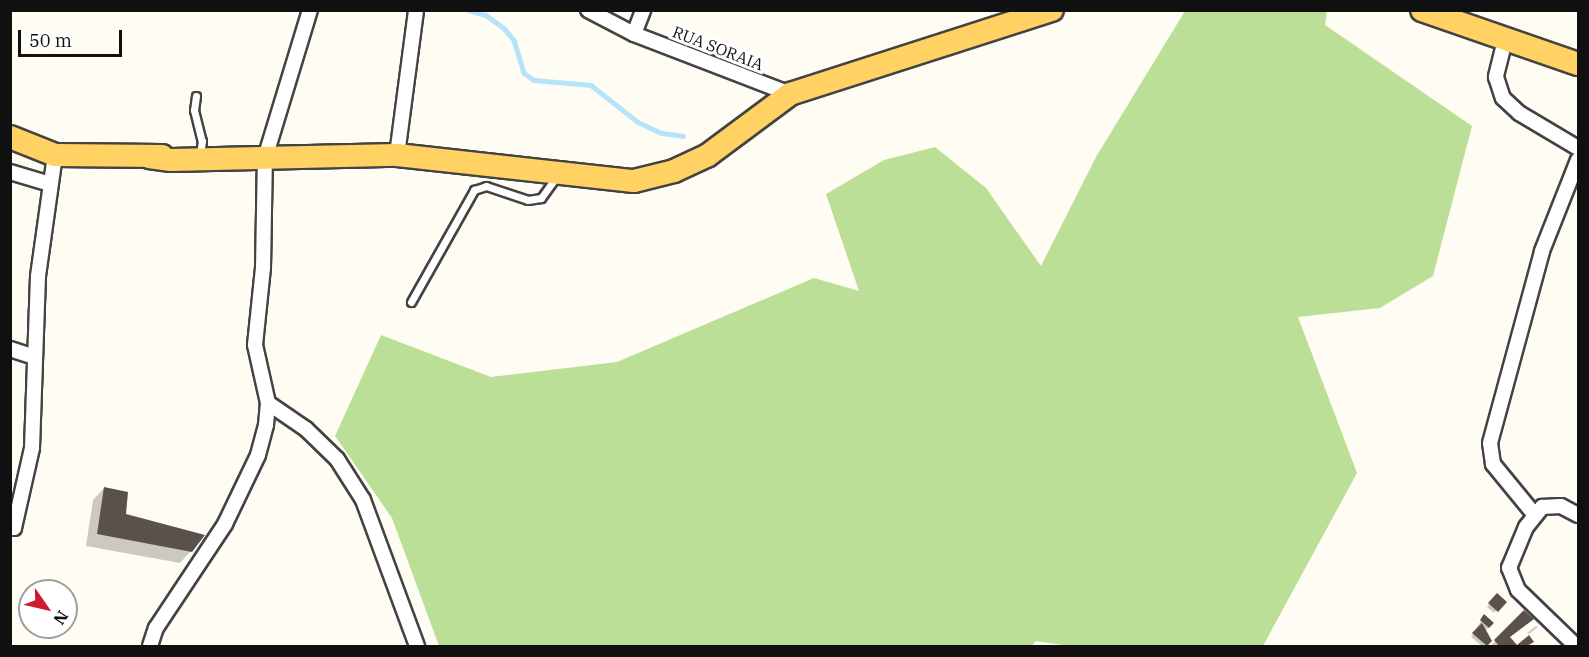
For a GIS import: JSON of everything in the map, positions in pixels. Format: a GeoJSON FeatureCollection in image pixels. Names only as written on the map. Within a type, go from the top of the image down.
{"type":"FeatureCollection","features":[{"type":"Feature","properties":{"kind":"main road"},"geometry":{"type":"LineString","coordinates":[[10,137],[55,155],[239,158],[397,156],[634,181],[674,171],[708,155],[790,94],[1052,10]]}},
{"type":"Feature","properties":{"kind":"main road"},"geometry":{"type":"LineString","coordinates":[[1422,10],[1450,16],[1505,40],[1578,64]]}},
{"type":"Feature","properties":{"kind":"main road"},"geometry":{"type":"LineString","coordinates":[[149,156],[200,153],[239,158]]}},
{"type":"Feature","properties":{"kind":"street"},"geometry":{"type":"LineString","coordinates":[[150,646],[163,618],[225,524],[258,455],[268,403],[255,345],[263,268],[265,158],[310,10]]}},
{"type":"Feature","properties":{"kind":"street"},"geometry":{"type":"LineString","coordinates":[[397,156],[416,10]]}},
{"type":"Feature","properties":{"kind":"street","name":"RUA SORAIA"},"geometry":{"type":"LineString","coordinates":[[588,10],[634,34],[790,94]]}},
{"type":"Feature","properties":{"kind":"street"},"geometry":{"type":"LineString","coordinates":[[634,34],[643,10]]}},
{"type":"Feature","properties":{"kind":"street"},"geometry":{"type":"LineString","coordinates":[[1505,40],[1496,77],[1503,98],[1519,113],[1578,148]]}},
{"type":"Feature","properties":{"kind":"street"},"geometry":{"type":"LineString","coordinates":[[10,528],[14,528],[32,448],[38,276],[55,155]]}},
{"type":"Feature","properties":{"kind":"street"},"geometry":{"type":"LineString","coordinates":[[1534,514],[1493,464],[1491,443],[1542,251],[1578,160]]}},
{"type":"Feature","properties":{"kind":"street"},"geometry":{"type":"LineString","coordinates":[[10,172],[50,184]]}},
{"type":"Feature","properties":{"kind":"street"},"geometry":{"type":"LineString","coordinates":[[10,349],[34,357]]}},
{"type":"Feature","properties":{"kind":"street"},"geometry":{"type":"LineString","coordinates":[[268,403],[306,429],[337,459],[363,500],[417,646]]}},
{"type":"Feature","properties":{"kind":"street"},"geometry":{"type":"LineString","coordinates":[[1576,646],[1511,579],[1509,568],[1534,514],[1551,504],[1578,515]]}},
{"type":"Feature","properties":{"kind":"lane"},"geometry":{"type":"LineString","coordinates":[[196,96],[194,110],[200,153]]}},
{"type":"Feature","properties":{"kind":"lane"},"geometry":{"type":"LineString","coordinates":[[411,302],[474,190],[486,186],[528,200],[541,198],[560,173]]}},
{"type":"Feature","properties":{"kind":"green space"},"geometry":{"type":"Polygon","coordinates":[[[1185,11],[1327,11],[1325,25],[1472,126],[1433,276],[1380,308],[1298,317],[1357,473],[1263,646],[1068,646],[1036,641],[1032,646],[439,646],[392,518],[335,436],[381,335],[491,377],[617,362],[814,278],[859,291],[826,194],[884,160],[935,147],[986,188],[1041,266],[1096,157],[1185,11]]]}},
{"type":"Feature","properties":{"kind":"building"},"geometry":{"type":"Polygon","coordinates":[[[104,487],[128,492],[126,514],[205,535],[192,552],[97,534],[104,487]]]}},
{"type":"Feature","properties":{"kind":"building"},"geometry":{"type":"Polygon","coordinates":[[[1497,593],[1507,602],[1498,612],[1488,603],[1497,593]]]}},
{"type":"Feature","properties":{"kind":"building"},"geometry":{"type":"Polygon","coordinates":[[[1524,610],[1534,619],[1510,637],[1517,645],[1529,635],[1534,642],[1527,646],[1499,646],[1494,640],[1524,610]]]}},
{"type":"Feature","properties":{"kind":"building"},"geometry":{"type":"Polygon","coordinates":[[[1484,614],[1494,623],[1489,628],[1480,620],[1484,614]]]}},
{"type":"Feature","properties":{"kind":"building"},"geometry":{"type":"Polygon","coordinates":[[[1482,623],[1492,641],[1487,646],[1472,633],[1482,623]]]}},
{"type":"Feature","properties":{"kind":"waterway"},"geometry":{"type":"LineString","coordinates":[[468,10],[486,15],[504,28],[514,40],[524,73],[534,80],[591,85],[638,122],[662,133],[683,136]]}}]}
